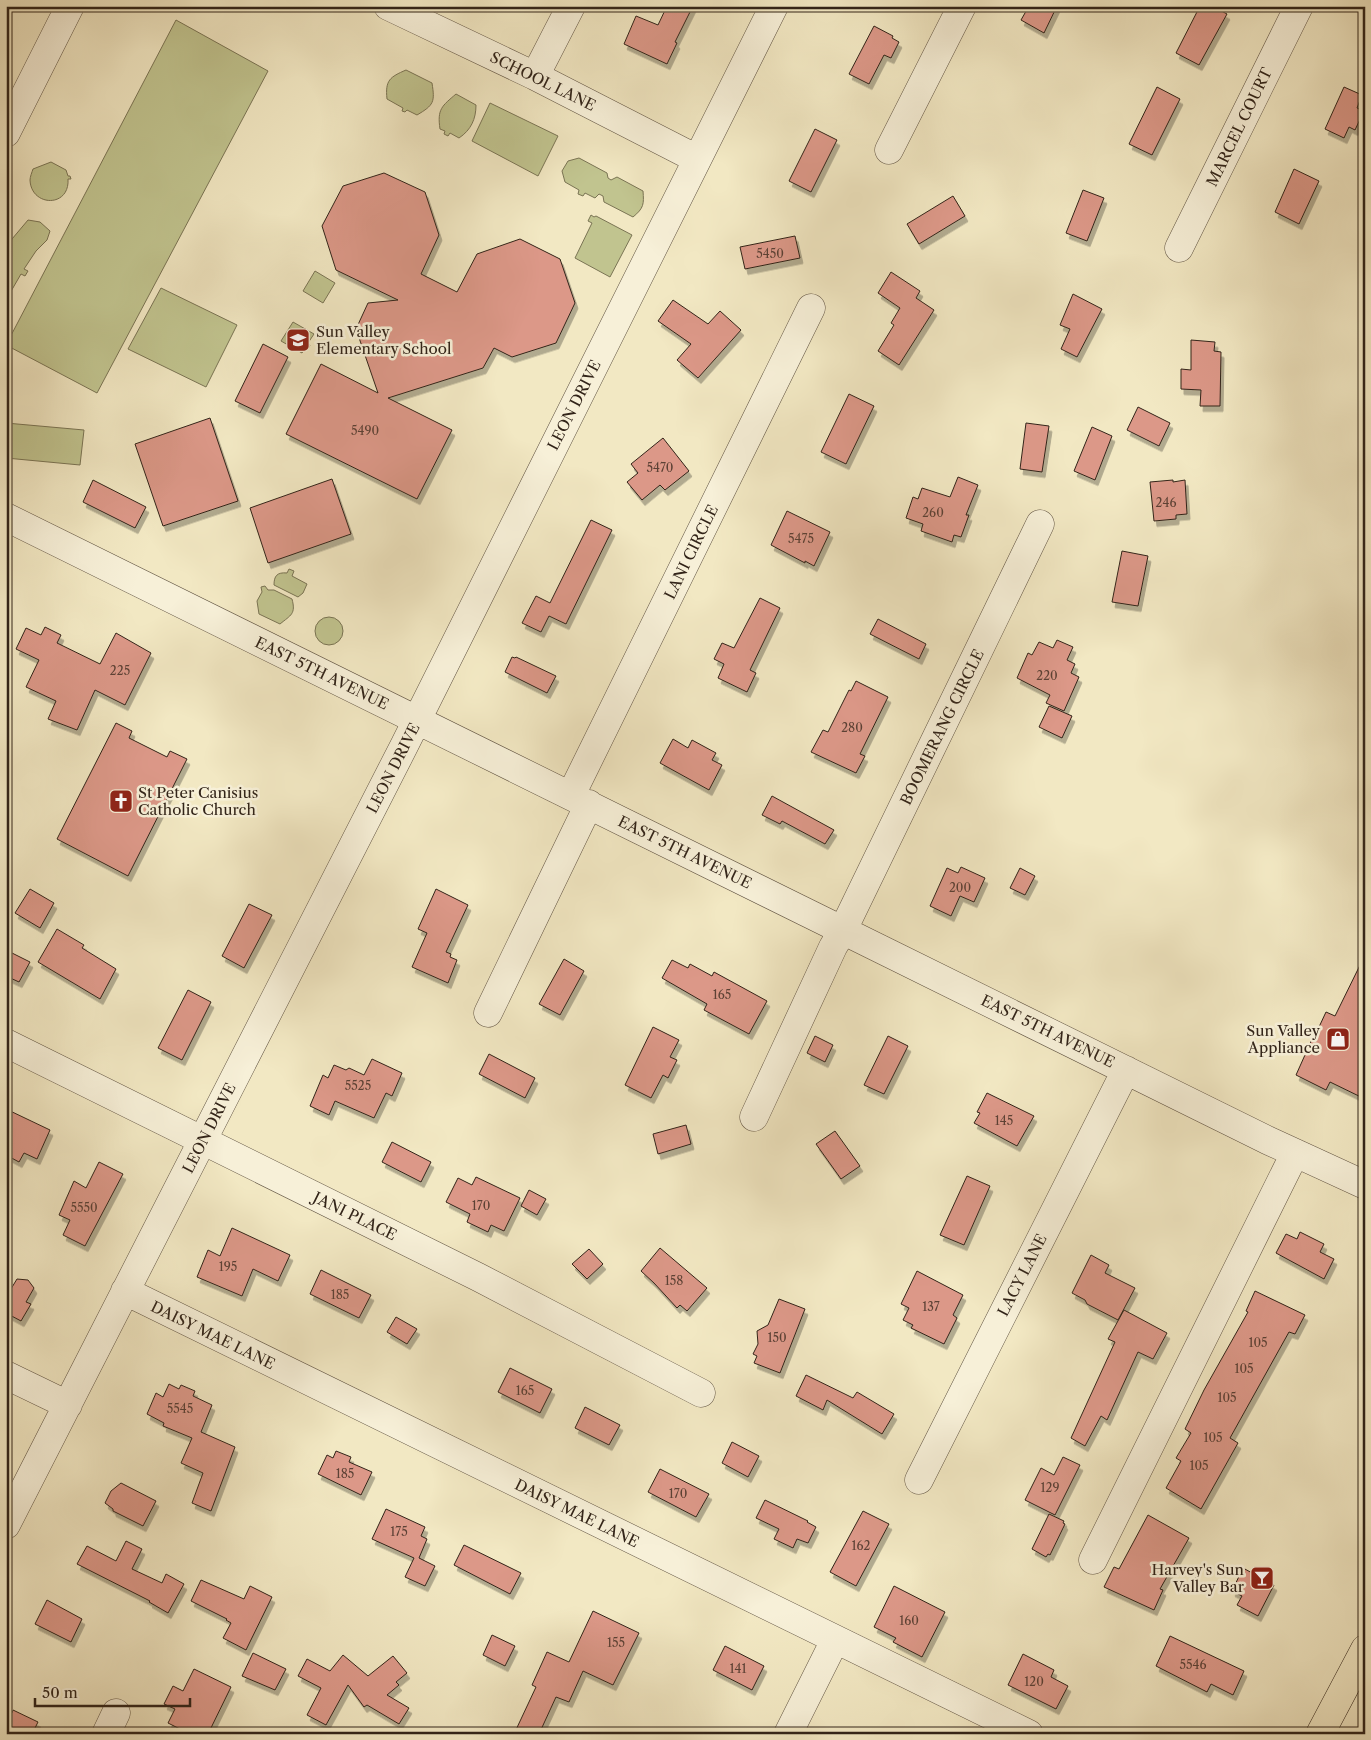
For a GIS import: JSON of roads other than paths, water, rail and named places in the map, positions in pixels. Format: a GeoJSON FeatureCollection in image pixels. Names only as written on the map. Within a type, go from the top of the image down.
{"type":"FeatureCollection","features":[{"type":"Feature","properties":{"kind":"main road"},"geometry":{"type":"LineString","coordinates":[[1320,1734],[1365,1649]]}},
{"type":"Feature","properties":{"kind":"street"},"geometry":{"type":"LineString","coordinates":[[6,133],[70,6]]}},
{"type":"Feature","properties":{"kind":"street","name":"SCHOOL LANE"},"geometry":{"type":"LineString","coordinates":[[388,6],[535,76],[697,159]]}},
{"type":"Feature","properties":{"kind":"street"},"geometry":{"type":"LineString","coordinates":[[535,76],[571,6]]}},
{"type":"Feature","properties":{"kind":"street","name":"LEON DRIVE"},"geometry":{"type":"LineString","coordinates":[[6,1526],[418,720],[774,6]]}},
{"type":"Feature","properties":{"kind":"street"},"geometry":{"type":"LineString","coordinates":[[889,150],[962,6]]}},
{"type":"Feature","properties":{"kind":"street","name":"MARCEL COURT"},"geometry":{"type":"LineString","coordinates":[[1179,248],[1299,6]]}},
{"type":"Feature","properties":{"kind":"street","name":"LANI CIRCLE"},"geometry":{"type":"LineString","coordinates":[[488,1012],[580,800],[810,308]]}},
{"type":"Feature","properties":{"kind":"street","name":"EAST 5TH AVENUE"},"geometry":{"type":"LineString","coordinates":[[6,516],[1126,1070],[1295,1153],[1365,1185]]}},
{"type":"Feature","properties":{"kind":"street","name":"BOOMERANG CIRCLE"},"geometry":{"type":"LineString","coordinates":[[754,1117],[833,947],[844,930],[1040,524]]}},
{"type":"Feature","properties":{"kind":"street","name":"JANI PLACE"},"geometry":{"type":"LineString","coordinates":[[6,1043],[478,1277],[702,1393]]}},
{"type":"Feature","properties":{"kind":"street","name":"LACY LANE"},"geometry":{"type":"LineString","coordinates":[[919,1480],[1126,1070]]}},
{"type":"Feature","properties":{"kind":"street"},"geometry":{"type":"LineString","coordinates":[[1093,1560],[1295,1153]]}},
{"type":"Feature","properties":{"kind":"street","name":"DAISY MAE LANE"},"geometry":{"type":"LineString","coordinates":[[126,1291],[1029,1734]]}},
{"type":"Feature","properties":{"kind":"street"},"geometry":{"type":"LineString","coordinates":[[6,1375],[68,1405]]}},
{"type":"Feature","properties":{"kind":"street"},"geometry":{"type":"LineString","coordinates":[[788,1734],[836,1640]]}},
{"type":"Feature","properties":{"kind":"place","name":"Sun Valley Elementary School"},"geometry":{"type":"Point","coordinates":[298,340]}},
{"type":"Feature","properties":{"kind":"place","name":"St Peter Canisius Catholic Church"},"geometry":{"type":"Point","coordinates":[121,801]}},
{"type":"Feature","properties":{"kind":"place","name":"Sun Valley Appliance"},"geometry":{"type":"Point","coordinates":[1338,1039]}},
{"type":"Feature","properties":{"kind":"place","name":"Harvey's Sun Valley Bar"},"geometry":{"type":"Point","coordinates":[1262,1578]}}]}
